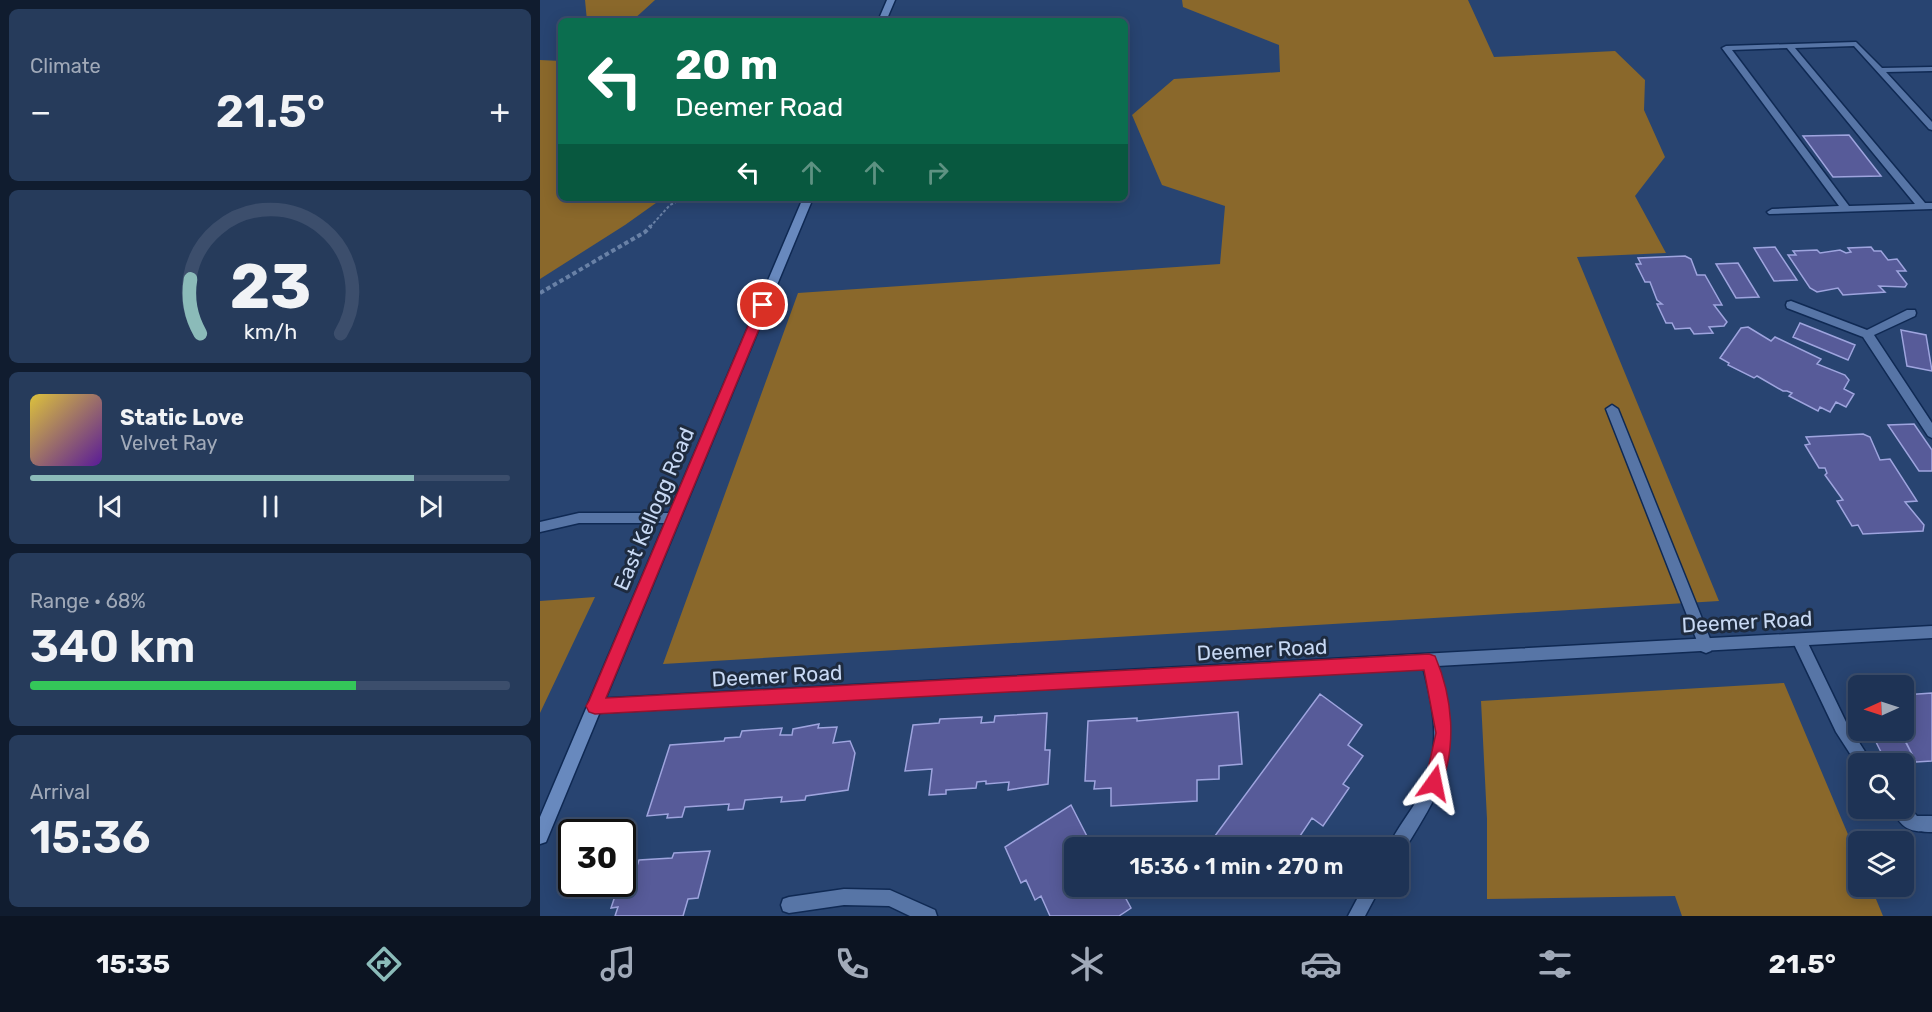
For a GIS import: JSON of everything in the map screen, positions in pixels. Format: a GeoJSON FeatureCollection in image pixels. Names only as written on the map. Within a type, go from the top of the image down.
{"type":"FeatureCollection","features":[{"type":"Feature","properties":{"kind":"street"},"geometry":{"type":"LineString","coordinates":[[883,18],[891,0]]}},
{"type":"Feature","properties":{"kind":"street"},"geometry":{"type":"LineString","coordinates":[[1846,209],[1726,48],[1856,44],[1932,127]]}},
{"type":"Feature","properties":{"kind":"street"},"geometry":{"type":"LineString","coordinates":[[1789,46],[1928,206]]}},
{"type":"Feature","properties":{"kind":"street"},"geometry":{"type":"LineString","coordinates":[[1880,70],[1932,69]]}},
{"type":"Feature","properties":{"kind":"street","name":"East Kellogg Road"},"geometry":{"type":"LineString","coordinates":[[540,836],[807,201]]}},
{"type":"Feature","properties":{"kind":"street"},"geometry":{"type":"LineString","coordinates":[[1772,212],[1928,206]]}},
{"type":"Feature","properties":{"kind":"street"},"geometry":{"type":"LineString","coordinates":[[1791,305],[1867,334],[1932,433]]}},
{"type":"Feature","properties":{"kind":"street"},"geometry":{"type":"LineString","coordinates":[[1867,334],[1911,313]]}},
{"type":"Feature","properties":{"kind":"street"},"geometry":{"type":"LineString","coordinates":[[1612,409],[1706,646]]}},
{"type":"Feature","properties":{"kind":"street"},"geometry":{"type":"LineString","coordinates":[[540,527],[579,518],[673,518]]}},
{"type":"Feature","properties":{"kind":"street","name":"Deemer Road"},"geometry":{"type":"LineString","coordinates":[[595,706],[1429,662],[1932,632]]}},
{"type":"Feature","properties":{"kind":"street"},"geometry":{"type":"LineString","coordinates":[[1799,640],[1841,727],[1859,753]]}},
{"type":"Feature","properties":{"kind":"street"},"geometry":{"type":"LineString","coordinates":[[1402,837],[1434,783],[1444,733],[1438,691],[1429,662]]}},
{"type":"Feature","properties":{"kind":"street"},"geometry":{"type":"LineString","coordinates":[[1909,819],[1913,824],[1932,824]]}},
{"type":"Feature","properties":{"kind":"street"},"geometry":{"type":"LineString","coordinates":[[789,905],[844,897],[890,897],[929,916]]}},
{"type":"Feature","properties":{"kind":"street"},"geometry":{"type":"LineString","coordinates":[[1356,916],[1367,897]]}},
{"type":"Feature","properties":{"kind":"path"},"geometry":{"type":"LineString","coordinates":[[540,293],[645,232],[670,205],[678,201]]}},
{"type":"Feature","properties":{"kind":"shaded area"},"geometry":{"type":"Polygon","coordinates":[[[585,0],[655,0],[635,18],[587,18],[585,0]]]}},
{"type":"Feature","properties":{"kind":"shaded area"},"geometry":{"type":"Polygon","coordinates":[[[1182,0],[1468,0],[1494,57],[1615,51],[1645,80],[1644,110],[1665,157],[1635,196],[1666,253],[1577,257],[1719,601],[663,664],[798,293],[1220,264],[1225,206],[1162,185],[1132,115],[1174,79],[1280,72],[1279,45],[1183,7],[1182,0]]]}},
{"type":"Feature","properties":{"kind":"shaded area"},"geometry":{"type":"Polygon","coordinates":[[[540,60],[558,61],[558,201],[659,201],[540,279],[540,60]]]}},
{"type":"Feature","properties":{"kind":"shaded area"},"geometry":{"type":"Polygon","coordinates":[[[595,597],[540,713],[540,601],[595,597]]]}},
{"type":"Feature","properties":{"kind":"shaded area"},"geometry":{"type":"Polygon","coordinates":[[[1784,683],[1848,834],[1848,897],[1875,897],[1883,916],[1682,916],[1675,896],[1487,899],[1487,819],[1481,701],[1784,683]]]}},
{"type":"Feature","properties":{"kind":"building"},"geometry":{"type":"Polygon","coordinates":[[[1849,135],[1881,176],[1833,177],[1803,136],[1849,135]]]}},
{"type":"Feature","properties":{"kind":"building"},"geometry":{"type":"Polygon","coordinates":[[[1775,247],[1797,280],[1774,281],[1754,248],[1775,247]]]}},
{"type":"Feature","properties":{"kind":"building"},"geometry":{"type":"Polygon","coordinates":[[[1871,247],[1874,251],[1881,251],[1888,260],[1897,259],[1906,271],[1897,271],[1907,284],[1905,287],[1879,286],[1885,292],[1843,295],[1838,288],[1817,292],[1810,288],[1788,255],[1796,255],[1793,251],[1817,250],[1820,253],[1840,250],[1846,253],[1851,252],[1848,248],[1871,247]]]}},
{"type":"Feature","properties":{"kind":"building"},"geometry":{"type":"Polygon","coordinates":[[[1685,256],[1691,259],[1697,275],[1705,275],[1722,305],[1714,305],[1727,322],[1724,326],[1709,327],[1713,333],[1694,334],[1690,328],[1675,329],[1672,323],[1666,323],[1657,304],[1662,304],[1657,300],[1650,282],[1645,282],[1636,264],[1641,264],[1638,258],[1685,256]]]}},
{"type":"Feature","properties":{"kind":"building"},"geometry":{"type":"Polygon","coordinates":[[[1738,263],[1759,297],[1736,298],[1716,264],[1738,263]]]}},
{"type":"Feature","properties":{"kind":"building"},"geometry":{"type":"Polygon","coordinates":[[[1800,323],[1855,345],[1848,360],[1793,337],[1800,323]]]}},
{"type":"Feature","properties":{"kind":"building"},"geometry":{"type":"Polygon","coordinates":[[[1748,327],[1771,341],[1775,337],[1821,359],[1817,364],[1845,375],[1849,380],[1844,389],[1854,394],[1846,407],[1836,402],[1830,412],[1820,407],[1818,411],[1789,396],[1792,393],[1728,365],[1729,363],[1720,358],[1741,328],[1748,327]]]}},
{"type":"Feature","properties":{"kind":"building"},"geometry":{"type":"Polygon","coordinates":[[[1901,330],[1926,335],[1932,371],[1907,366],[1901,330]]]}},
{"type":"Feature","properties":{"kind":"building"},"geometry":{"type":"Polygon","coordinates":[[[1914,424],[1932,450],[1932,471],[1919,471],[1888,425],[1914,424]]]}},
{"type":"Feature","properties":{"kind":"building"},"geometry":{"type":"Polygon","coordinates":[[[1863,434],[1870,437],[1880,460],[1890,459],[1917,501],[1905,502],[1924,525],[1923,531],[1863,534],[1858,525],[1852,526],[1837,501],[1843,500],[1825,475],[1827,473],[1825,468],[1819,468],[1805,445],[1810,444],[1806,437],[1863,434]]]}},
{"type":"Feature","properties":{"kind":"building"},"geometry":{"type":"Polygon","coordinates":[[[1932,693],[1932,761],[1916,762],[1914,753],[1912,753],[1906,741],[1914,741],[1914,694],[1932,693]]]}},
{"type":"Feature","properties":{"kind":"building"},"geometry":{"type":"Polygon","coordinates":[[[1320,694],[1362,725],[1348,745],[1363,756],[1343,784],[1349,788],[1323,826],[1312,818],[1299,837],[1214,837],[1320,694]]]}},
{"type":"Feature","properties":{"kind":"building"},"geometry":{"type":"Polygon","coordinates":[[[1238,712],[1242,764],[1219,766],[1219,779],[1197,780],[1197,801],[1111,806],[1111,788],[1094,789],[1095,781],[1085,781],[1088,721],[1137,718],[1137,721],[1238,712]]]}},
{"type":"Feature","properties":{"kind":"building"},"geometry":{"type":"Polygon","coordinates":[[[1047,713],[1045,750],[1050,750],[1048,784],[1008,790],[1009,782],[986,784],[986,781],[977,782],[976,788],[946,790],[946,794],[929,795],[932,769],[905,771],[913,725],[939,723],[940,719],[982,717],[981,723],[994,722],[995,716],[1047,713]]]}},
{"type":"Feature","properties":{"kind":"building"},"geometry":{"type":"Polygon","coordinates":[[[819,724],[818,728],[837,727],[833,743],[850,741],[855,753],[848,790],[806,796],[805,800],[781,802],[782,797],[745,800],[743,809],[728,810],[729,804],[685,807],[682,817],[667,818],[668,814],[647,816],[670,745],[724,741],[725,738],[740,737],[742,731],[782,728],[780,735],[792,735],[793,729],[819,724]]]}},
{"type":"Feature","properties":{"kind":"building"},"geometry":{"type":"Polygon","coordinates":[[[1876,741],[1905,741],[1911,753],[1882,753],[1876,741]]]}},
{"type":"Feature","properties":{"kind":"building"},"geometry":{"type":"Polygon","coordinates":[[[1071,805],[1087,837],[1064,837],[1064,897],[1125,897],[1131,908],[1119,916],[1050,916],[1041,896],[1035,900],[1026,880],[1021,883],[1005,847],[1071,805]]]}},
{"type":"Feature","properties":{"kind":"building"},"geometry":{"type":"Polygon","coordinates":[[[710,851],[698,898],[688,899],[683,916],[615,916],[618,907],[611,908],[615,897],[636,897],[636,869],[639,860],[672,858],[674,853],[710,851]]]}},
{"type":"Feature","properties":{"kind":"route"},"geometry":{"type":"LineString","coordinates":[[763,305],[595,706],[1429,662],[1438,691],[1444,733],[1434,783]]}}]}
